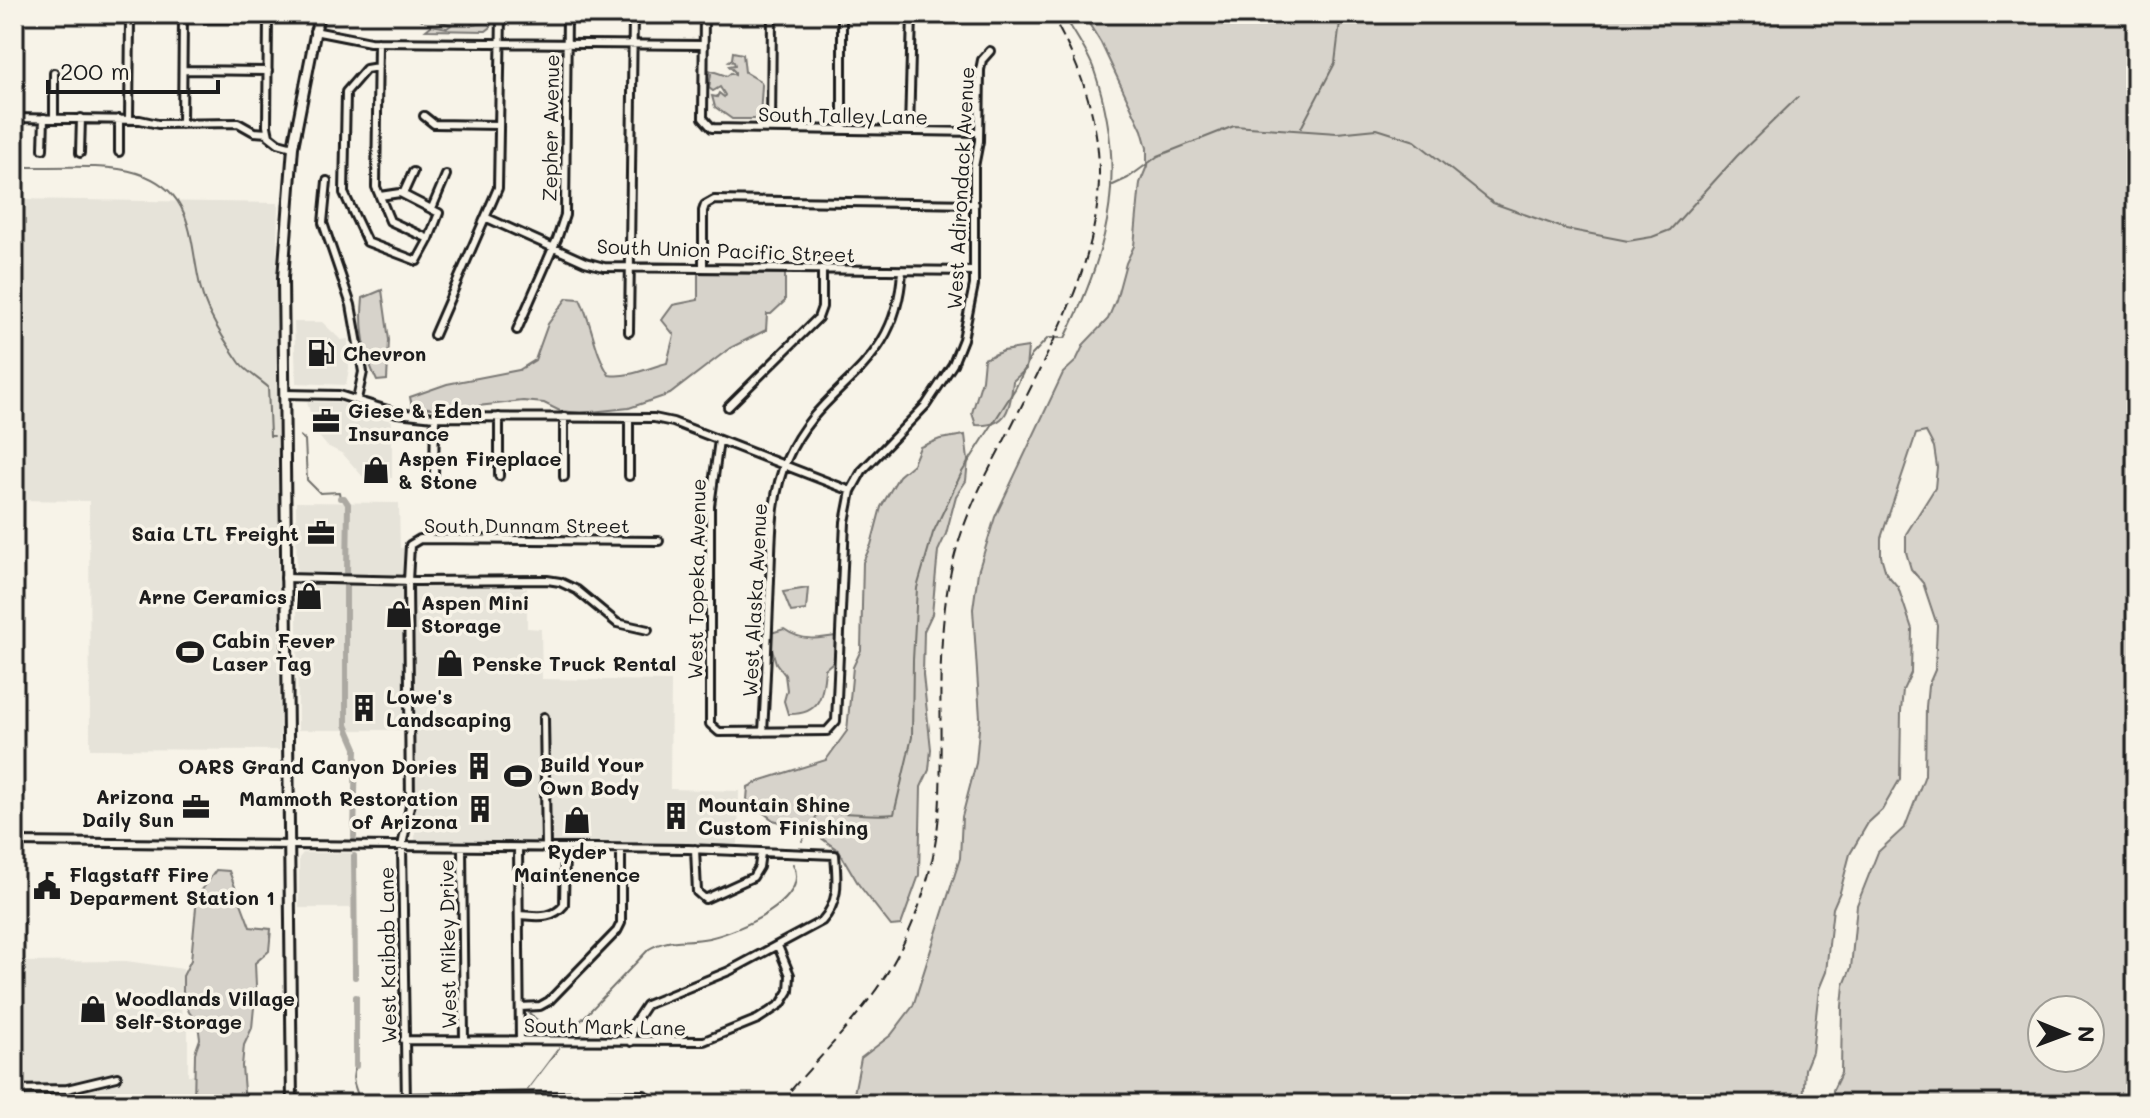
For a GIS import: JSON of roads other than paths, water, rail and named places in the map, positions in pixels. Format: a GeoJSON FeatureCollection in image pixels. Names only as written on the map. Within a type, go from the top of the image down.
{"type":"FeatureCollection","features":[{"type":"Feature","properties":{"kind":"main road"},"geometry":{"type":"LineString","coordinates":[[292,1104],[283,278],[293,147],[319,14]]}},
{"type":"Feature","properties":{"kind":"street"},"geometry":{"type":"LineString","coordinates":[[434,335],[498,188],[501,14]]}},
{"type":"Feature","properties":{"kind":"street","name":"Zepher Avenue"},"geometry":{"type":"LineString","coordinates":[[517,330],[565,215],[567,14]]}},
{"type":"Feature","properties":{"kind":"street"},"geometry":{"type":"LineString","coordinates":[[629,332],[633,14]]}},
{"type":"Feature","properties":{"kind":"street"},"geometry":{"type":"LineString","coordinates":[[314,31],[378,42],[703,45],[704,14]]}},
{"type":"Feature","properties":{"kind":"street"},"geometry":{"type":"LineString","coordinates":[[771,129],[772,14]]}},
{"type":"Feature","properties":{"kind":"street"},"geometry":{"type":"LineString","coordinates":[[842,14],[842,130]]}},
{"type":"Feature","properties":{"kind":"street"},"geometry":{"type":"LineString","coordinates":[[909,131],[912,14]]}},
{"type":"Feature","properties":{"kind":"street"},"geometry":{"type":"LineString","coordinates":[[182,124],[183,18],[268,18],[283,15]]}},
{"type":"Feature","properties":{"kind":"street"},"geometry":{"type":"LineString","coordinates":[[129,120],[130,18]]}},
{"type":"Feature","properties":{"kind":"street"},"geometry":{"type":"LineString","coordinates":[[268,18],[268,133]]}},
{"type":"Feature","properties":{"kind":"street"},"geometry":{"type":"LineString","coordinates":[[378,42],[376,187],[390,221],[429,239]]}},
{"type":"Feature","properties":{"kind":"street","name":"South Talley Lane"},"geometry":{"type":"LineString","coordinates":[[703,45],[703,118],[707,126],[718,129],[979,132]]}},
{"type":"Feature","properties":{"kind":"street","name":"West Adirondack Avenue"},"geometry":{"type":"LineString","coordinates":[[763,732],[825,731],[836,721],[845,522],[851,491],[862,471],[926,405],[953,364],[970,314],[980,70],[982,60],[990,51]]}},
{"type":"Feature","properties":{"kind":"street"},"geometry":{"type":"LineString","coordinates":[[378,67],[366,69],[346,92],[344,193],[367,242],[417,261],[439,216],[432,208],[403,194],[392,192],[380,196]]}},
{"type":"Feature","properties":{"kind":"street"},"geometry":{"type":"LineString","coordinates":[[183,70],[268,71]]}},
{"type":"Feature","properties":{"kind":"street"},"geometry":{"type":"LineString","coordinates":[[54,73],[54,118]]}},
{"type":"Feature","properties":{"kind":"street"},"geometry":{"type":"LineString","coordinates":[[424,116],[434,124],[499,125]]}},
{"type":"Feature","properties":{"kind":"street"},"geometry":{"type":"LineString","coordinates":[[14,118],[238,123],[254,132],[268,133],[278,143],[293,147]]}},
{"type":"Feature","properties":{"kind":"street"},"geometry":{"type":"LineString","coordinates":[[43,149],[44,118]]}},
{"type":"Feature","properties":{"kind":"street"},"geometry":{"type":"LineString","coordinates":[[80,153],[81,118]]}},
{"type":"Feature","properties":{"kind":"street"},"geometry":{"type":"LineString","coordinates":[[119,119],[119,152]]}},
{"type":"Feature","properties":{"kind":"street"},"geometry":{"type":"LineString","coordinates":[[403,194],[413,172]]}},
{"type":"Feature","properties":{"kind":"street"},"geometry":{"type":"LineString","coordinates":[[432,208],[446,175]]}},
{"type":"Feature","properties":{"kind":"street"},"geometry":{"type":"LineString","coordinates":[[327,181],[323,223],[351,305],[363,372],[357,399]]}},
{"type":"Feature","properties":{"kind":"street"},"geometry":{"type":"LineString","coordinates":[[326,192],[344,193]]}},
{"type":"Feature","properties":{"kind":"street"},"geometry":{"type":"LineString","coordinates":[[703,268],[703,211],[705,205],[714,200],[975,204]]}},
{"type":"Feature","properties":{"kind":"street","name":"South Union Pacific Street"},"geometry":{"type":"LineString","coordinates":[[487,218],[593,264],[974,271]]}},
{"type":"Feature","properties":{"kind":"street"},"geometry":{"type":"LineString","coordinates":[[728,407],[818,318],[822,307],[822,269]]}},
{"type":"Feature","properties":{"kind":"street","name":"West Alaska Avenue"},"geometry":{"type":"LineString","coordinates":[[763,732],[773,514],[784,465],[805,427],[870,359],[884,340],[897,309],[902,271]]}},
{"type":"Feature","properties":{"kind":"street"},"geometry":{"type":"LineString","coordinates":[[284,394],[339,395],[397,413],[435,417],[665,420],[851,491]]}},
{"type":"Feature","properties":{"kind":"street"},"geometry":{"type":"LineString","coordinates":[[434,475],[435,417]]}},
{"type":"Feature","properties":{"kind":"street"},"geometry":{"type":"LineString","coordinates":[[499,417],[499,476]]}},
{"type":"Feature","properties":{"kind":"street"},"geometry":{"type":"LineString","coordinates":[[564,417],[564,477]]}},
{"type":"Feature","properties":{"kind":"street"},"geometry":{"type":"LineString","coordinates":[[629,418],[629,476]]}},
{"type":"Feature","properties":{"kind":"street","name":"West Topeka Avenue"},"geometry":{"type":"LineString","coordinates":[[719,440],[710,506],[709,720],[712,728],[719,732],[763,732]]}},
{"type":"Feature","properties":{"kind":"street","name":"South Dunnam Street"},"geometry":{"type":"LineString","coordinates":[[408,581],[409,551],[413,543],[420,539],[659,541]]}},
{"type":"Feature","properties":{"kind":"street"},"geometry":{"type":"LineString","coordinates":[[285,578],[560,582],[577,590],[617,623],[648,630]]}},
{"type":"Feature","properties":{"kind":"street","name":"West Kaibab Lane"},"geometry":{"type":"LineString","coordinates":[[406,1101],[402,846],[410,806],[408,581]]}},
{"type":"Feature","properties":{"kind":"street"},"geometry":{"type":"LineString","coordinates":[[544,717],[546,848]]}},
{"type":"Feature","properties":{"kind":"street"},"geometry":{"type":"LineString","coordinates":[[14,842],[695,849],[835,855],[837,888],[830,912],[816,926],[729,971],[646,1005],[634,1023],[631,1042]]}},
{"type":"Feature","properties":{"kind":"street","name":"West Mikey Drive"},"geometry":{"type":"LineString","coordinates":[[462,847],[464,1040]]}},
{"type":"Feature","properties":{"kind":"street"},"geometry":{"type":"LineString","coordinates":[[518,848],[520,1041]]}},
{"type":"Feature","properties":{"kind":"street"},"geometry":{"type":"LineString","coordinates":[[519,915],[554,914],[564,905],[565,848]]}},
{"type":"Feature","properties":{"kind":"street"},"geometry":{"type":"LineString","coordinates":[[520,1007],[540,1006],[549,1001],[617,931],[622,914],[621,849]]}},
{"type":"Feature","properties":{"kind":"street"},"geometry":{"type":"LineString","coordinates":[[695,849],[697,892],[705,899],[753,877],[759,867],[761,853]]}},
{"type":"Feature","properties":{"kind":"street","name":"South Mark Lane"},"geometry":{"type":"LineString","coordinates":[[404,1040],[697,1043],[776,1009],[786,997],[790,984],[788,966],[778,946]]}},
{"type":"Feature","properties":{"kind":"street"},"geometry":{"type":"LineString","coordinates":[[14,1090],[67,1089],[117,1077]]}},
{"type":"Feature","properties":{"kind":"street"},"geometry":{"type":"LineString","coordinates":[[406,1101],[644,1095],[649,1099],[649,1104]]}},
{"type":"Feature","properties":{"kind":"waterway"},"geometry":{"type":"LineString","coordinates":[[802,841],[818,814],[894,814],[912,737],[917,588],[933,533],[962,472],[1015,389],[1031,356],[1048,338],[1065,338],[1094,271],[1109,206],[1112,173],[1110,139],[1093,67],[1063,14]]}},
{"type":"Feature","properties":{"kind":"waterway"},"geometry":{"type":"LineString","coordinates":[[1301,128],[1335,63],[1341,14]]}},
{"type":"Feature","properties":{"kind":"waterway"},"geometry":{"type":"LineString","coordinates":[[1113,185],[1158,156],[1234,126],[1337,133],[1377,129],[1415,141],[1493,203],[1566,229],[1628,241],[1670,230],[1737,156],[1798,97]]}},
{"type":"Feature","properties":{"kind":"waterway"},"geometry":{"type":"LineString","coordinates":[[14,167],[124,170],[159,183],[175,197],[190,233],[203,296],[211,316],[240,363],[268,387],[270,436],[274,436]]}},
{"type":"Feature","properties":{"kind":"waterway"},"geometry":{"type":"LineString","coordinates":[[300,436],[305,440],[307,480],[320,493],[339,492],[340,498]]}},
{"type":"Feature","properties":{"kind":"waterway"},"geometry":{"type":"LineString","coordinates":[[340,498],[348,504],[347,573]]}},
{"type":"Feature","properties":{"kind":"waterway"},"geometry":{"type":"LineString","coordinates":[[346,585],[346,725],[356,748],[354,837]]}},
{"type":"Feature","properties":{"kind":"waterway"},"geometry":{"type":"LineString","coordinates":[[354,856],[355,977]]}},
{"type":"Feature","properties":{"kind":"waterway"},"geometry":{"type":"LineString","coordinates":[[568,1034],[649,949],[663,943],[721,935],[768,913],[792,890],[796,878],[793,864]]}},
{"type":"Feature","properties":{"kind":"waterway"},"geometry":{"type":"LineString","coordinates":[[356,997],[356,1066]]}},
{"type":"Feature","properties":{"kind":"waterway"},"geometry":{"type":"LineString","coordinates":[[528,1012],[552,1033]]}},
{"type":"Feature","properties":{"kind":"waterway"},"geometry":{"type":"LineString","coordinates":[[528,1089],[559,1048]]}},
{"type":"Feature","properties":{"kind":"waterway"},"geometry":{"type":"LineString","coordinates":[[356,1066],[353,1080],[361,1104]]}},
{"type":"Feature","properties":{"kind":"railway"},"geometry":{"type":"LineString","coordinates":[[779,1104],[873,994],[900,949],[921,900],[938,822],[942,637],[950,575],[967,517],[1058,331],[1079,281],[1093,231],[1099,181],[1095,129],[1080,74],[1051,14]]}},
{"type":"Feature","properties":{"kind":"place","name":"Chevron"},"geometry":{"type":"Point","coordinates":[321,353]}},
{"type":"Feature","properties":{"kind":"place","name":"Giese & Eden Insurance"},"geometry":{"type":"Point","coordinates":[326,421]}},
{"type":"Feature","properties":{"kind":"place","name":"Aspen Fireplace & Stone"},"geometry":{"type":"Point","coordinates":[376,470]}},
{"type":"Feature","properties":{"kind":"place","name":"Saia LTL Freight"},"geometry":{"type":"Point","coordinates":[321,533]}},
{"type":"Feature","properties":{"kind":"place","name":"Arne Ceramics"},"geometry":{"type":"Point","coordinates":[309,596]}},
{"type":"Feature","properties":{"kind":"place","name":"Aspen Mini Storage"},"geometry":{"type":"Point","coordinates":[399,614]}},
{"type":"Feature","properties":{"kind":"place","name":"Cabin Fever Laser Tag"},"geometry":{"type":"Point","coordinates":[190,652]}},
{"type":"Feature","properties":{"kind":"place","name":"Penske Truck Rental"},"geometry":{"type":"Point","coordinates":[450,663]}},
{"type":"Feature","properties":{"kind":"place","name":"Lowe's Landscaping"},"geometry":{"type":"Point","coordinates":[364,708]}},
{"type":"Feature","properties":{"kind":"place","name":"OARS Grand Canyon Dories"},"geometry":{"type":"Point","coordinates":[479,766]}},
{"type":"Feature","properties":{"kind":"place","name":"Build Your Own Body"},"geometry":{"type":"Point","coordinates":[518,776]}},
{"type":"Feature","properties":{"kind":"place","name":"Arizona Daily Sun"},"geometry":{"type":"Point","coordinates":[196,807]}},
{"type":"Feature","properties":{"kind":"place","name":"Mammoth Restoration of Arizona"},"geometry":{"type":"Point","coordinates":[480,809]}},
{"type":"Feature","properties":{"kind":"place","name":"Mountain Shine Custom Finishing"},"geometry":{"type":"Point","coordinates":[676,816]}},
{"type":"Feature","properties":{"kind":"place","name":"Ryder Maintenence"},"geometry":{"type":"Point","coordinates":[577,820]}},
{"type":"Feature","properties":{"kind":"place","name":"Flagstaff Fire Deparment Station 1"},"geometry":{"type":"Point","coordinates":[47,886]}},
{"type":"Feature","properties":{"kind":"place","name":"Woodlands Village Self-Storage"},"geometry":{"type":"Point","coordinates":[93,1009]}}]}
